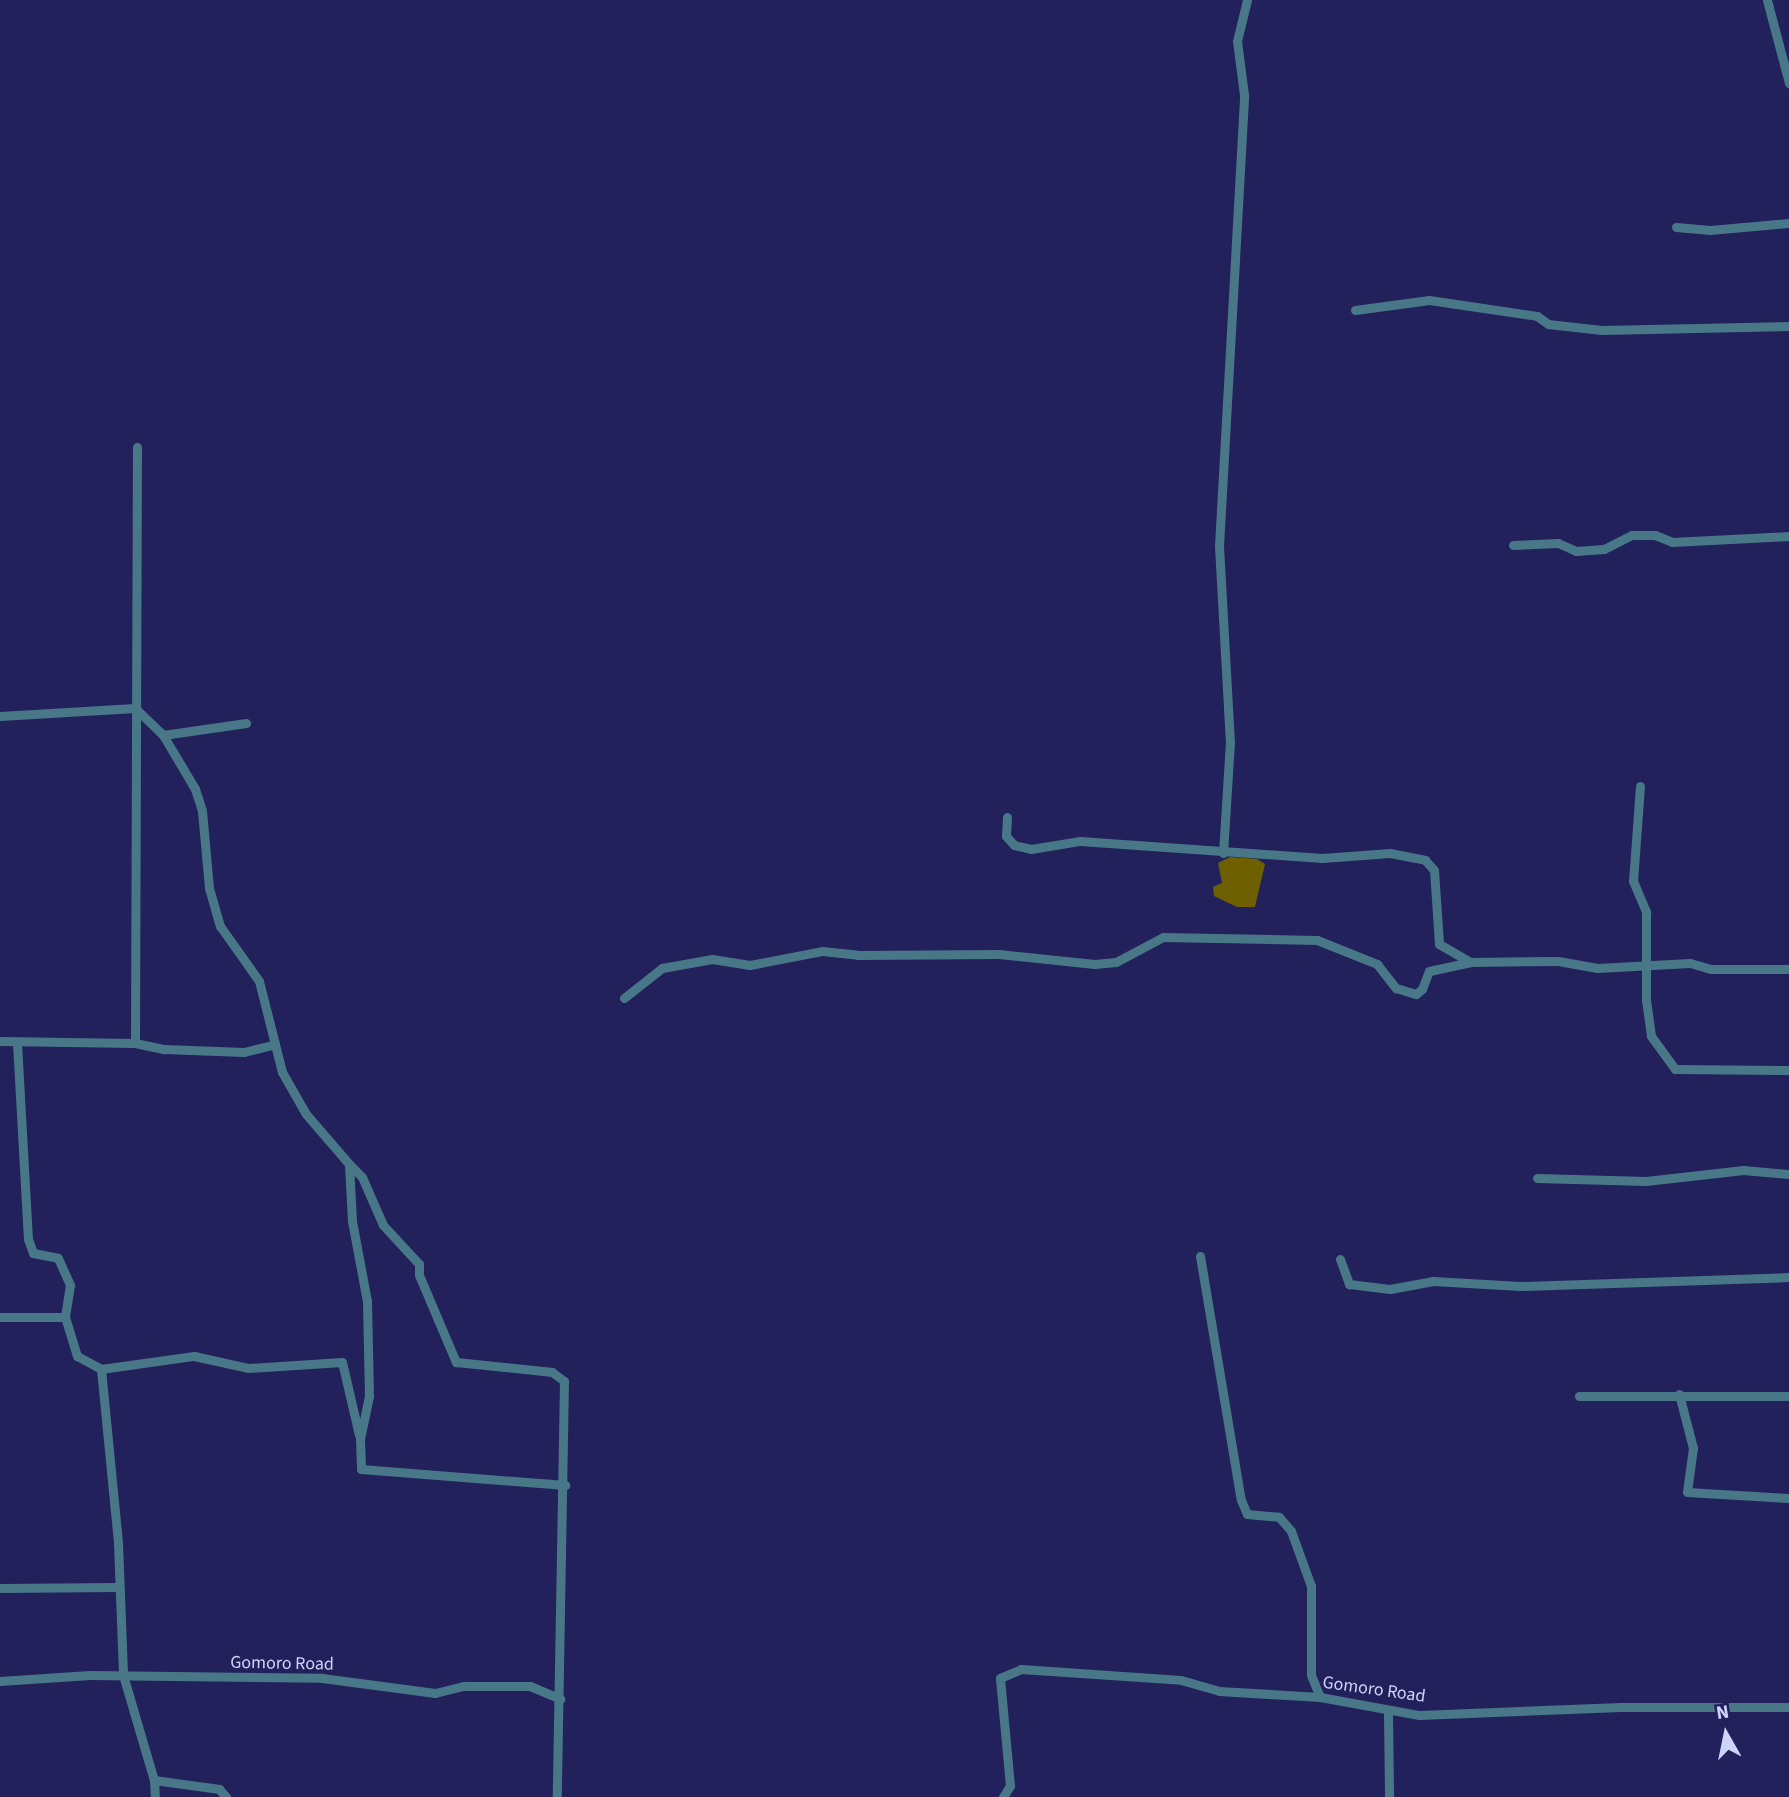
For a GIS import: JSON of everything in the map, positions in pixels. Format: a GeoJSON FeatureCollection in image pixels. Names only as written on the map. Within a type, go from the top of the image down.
{"type":"FeatureCollection","features":[{"type":"Feature","properties":{"kind":"street"},"geometry":{"type":"LineString","coordinates":[[1223,853],[1230,743],[1219,546],[1244,94],[1237,41],[1248,0]]}},
{"type":"Feature","properties":{"kind":"street"},"geometry":{"type":"LineString","coordinates":[[1767,0],[1789,83]]}},
{"type":"Feature","properties":{"kind":"street"},"geometry":{"type":"LineString","coordinates":[[1676,227],[1710,230],[1789,223]]}},
{"type":"Feature","properties":{"kind":"street"},"geometry":{"type":"LineString","coordinates":[[1355,310],[1429,300],[1536,316],[1548,324],[1602,330],[1789,326]]}},
{"type":"Feature","properties":{"kind":"street"},"geometry":{"type":"LineString","coordinates":[[135,1043],[137,447]]}},
{"type":"Feature","properties":{"kind":"street"},"geometry":{"type":"LineString","coordinates":[[1513,545],[1558,543],[1576,551],[1604,549],[1632,535],[1655,535],[1672,542],[1789,536]]}},
{"type":"Feature","properties":{"kind":"street"},"geometry":{"type":"LineString","coordinates":[[0,716],[135,708],[163,735],[195,789],[202,811],[209,888],[220,926],[259,981],[282,1072],[306,1114],[362,1177],[383,1225],[419,1264],[419,1275],[456,1362],[552,1372],[564,1381],[565,1485],[557,1797]]}},
{"type":"Feature","properties":{"kind":"street"},"geometry":{"type":"LineString","coordinates":[[163,735],[246,723]]}},
{"type":"Feature","properties":{"kind":"street"},"geometry":{"type":"LineString","coordinates":[[1640,786],[1633,881],[1646,912],[1647,1020],[1651,1036],[1675,1069],[1789,1070]]}},
{"type":"Feature","properties":{"kind":"street"},"geometry":{"type":"LineString","coordinates":[[1007,817],[1006,836],[1014,845],[1031,849],[1080,841],[1322,858],[1390,853],[1424,860],[1434,870],[1439,944],[1471,962]]}},
{"type":"Feature","properties":{"kind":"street"},"geometry":{"type":"LineString","coordinates":[[624,998],[662,968],[722,958],[750,965],[822,951],[858,955],[999,954],[1094,964],[1116,962],[1163,937],[1317,940],[1377,964],[1396,988],[1416,994],[1422,989],[1429,971],[1471,962],[1558,961],[1597,968],[1648,963],[1789,969]]}},
{"type":"Feature","properties":{"kind":"street"},"geometry":{"type":"LineString","coordinates":[[0,1041],[135,1043],[164,1049],[244,1052],[275,1044]]}},
{"type":"Feature","properties":{"kind":"street"},"geometry":{"type":"LineString","coordinates":[[17,1042],[27,1239],[33,1253],[58,1258],[70,1285],[65,1317],[77,1356],[101,1369],[194,1356],[248,1368],[342,1362],[360,1439],[361,1469],[565,1485]]}},
{"type":"Feature","properties":{"kind":"street"},"geometry":{"type":"LineString","coordinates":[[349,1164],[352,1221],[367,1301],[369,1396],[360,1439]]}},
{"type":"Feature","properties":{"kind":"street"},"geometry":{"type":"LineString","coordinates":[[1537,1178],[1646,1181],[1743,1170],[1789,1174]]}},
{"type":"Feature","properties":{"kind":"street"},"geometry":{"type":"LineString","coordinates":[[1200,1256],[1241,1500],[1247,1514],[1279,1517],[1291,1531],[1311,1586],[1311,1675],[1320,1697]]}},
{"type":"Feature","properties":{"kind":"street"},"geometry":{"type":"LineString","coordinates":[[1340,1259],[1349,1284],[1390,1289],[1433,1281],[1520,1286],[1789,1277]]}},
{"type":"Feature","properties":{"kind":"street"},"geometry":{"type":"LineString","coordinates":[[0,1317],[65,1317]]}},
{"type":"Feature","properties":{"kind":"street"},"geometry":{"type":"LineString","coordinates":[[101,1369],[118,1543],[123,1675],[153,1780],[155,1797]]}},
{"type":"Feature","properties":{"kind":"street"},"geometry":{"type":"LineString","coordinates":[[1679,1394],[1693,1448],[1687,1492],[1789,1498]]}},
{"type":"Feature","properties":{"kind":"street"},"geometry":{"type":"LineString","coordinates":[[1579,1396],[1669,1399],[1679,1394],[1789,1396]]}},
{"type":"Feature","properties":{"kind":"street"},"geometry":{"type":"LineString","coordinates":[[0,1588],[118,1587]]}},
{"type":"Feature","properties":{"kind":"street","name":"Gomoro Road"},"geometry":{"type":"LineString","coordinates":[[1003,1797],[1010,1786],[1000,1678],[1021,1669],[1181,1679],[1219,1691],[1320,1697],[1388,1712],[1419,1715],[1621,1707],[1789,1707]]}},
{"type":"Feature","properties":{"kind":"street","name":"Gomoro Road"},"geometry":{"type":"LineString","coordinates":[[0,1681],[123,1675],[322,1678],[435,1693],[464,1686],[530,1686],[560,1699]]}},
{"type":"Feature","properties":{"kind":"street"},"geometry":{"type":"LineString","coordinates":[[1388,1712],[1389,1797]]}},
{"type":"Feature","properties":{"kind":"street"},"geometry":{"type":"LineString","coordinates":[[153,1780],[219,1789],[226,1797]]}},
{"type":"Feature","properties":{"kind":"shaded area"},"geometry":{"type":"Polygon","coordinates":[[[1230,857],[1257,859],[1265,864],[1255,907],[1237,907],[1214,896],[1213,887],[1222,883],[1218,863],[1230,857]]]}}]}
